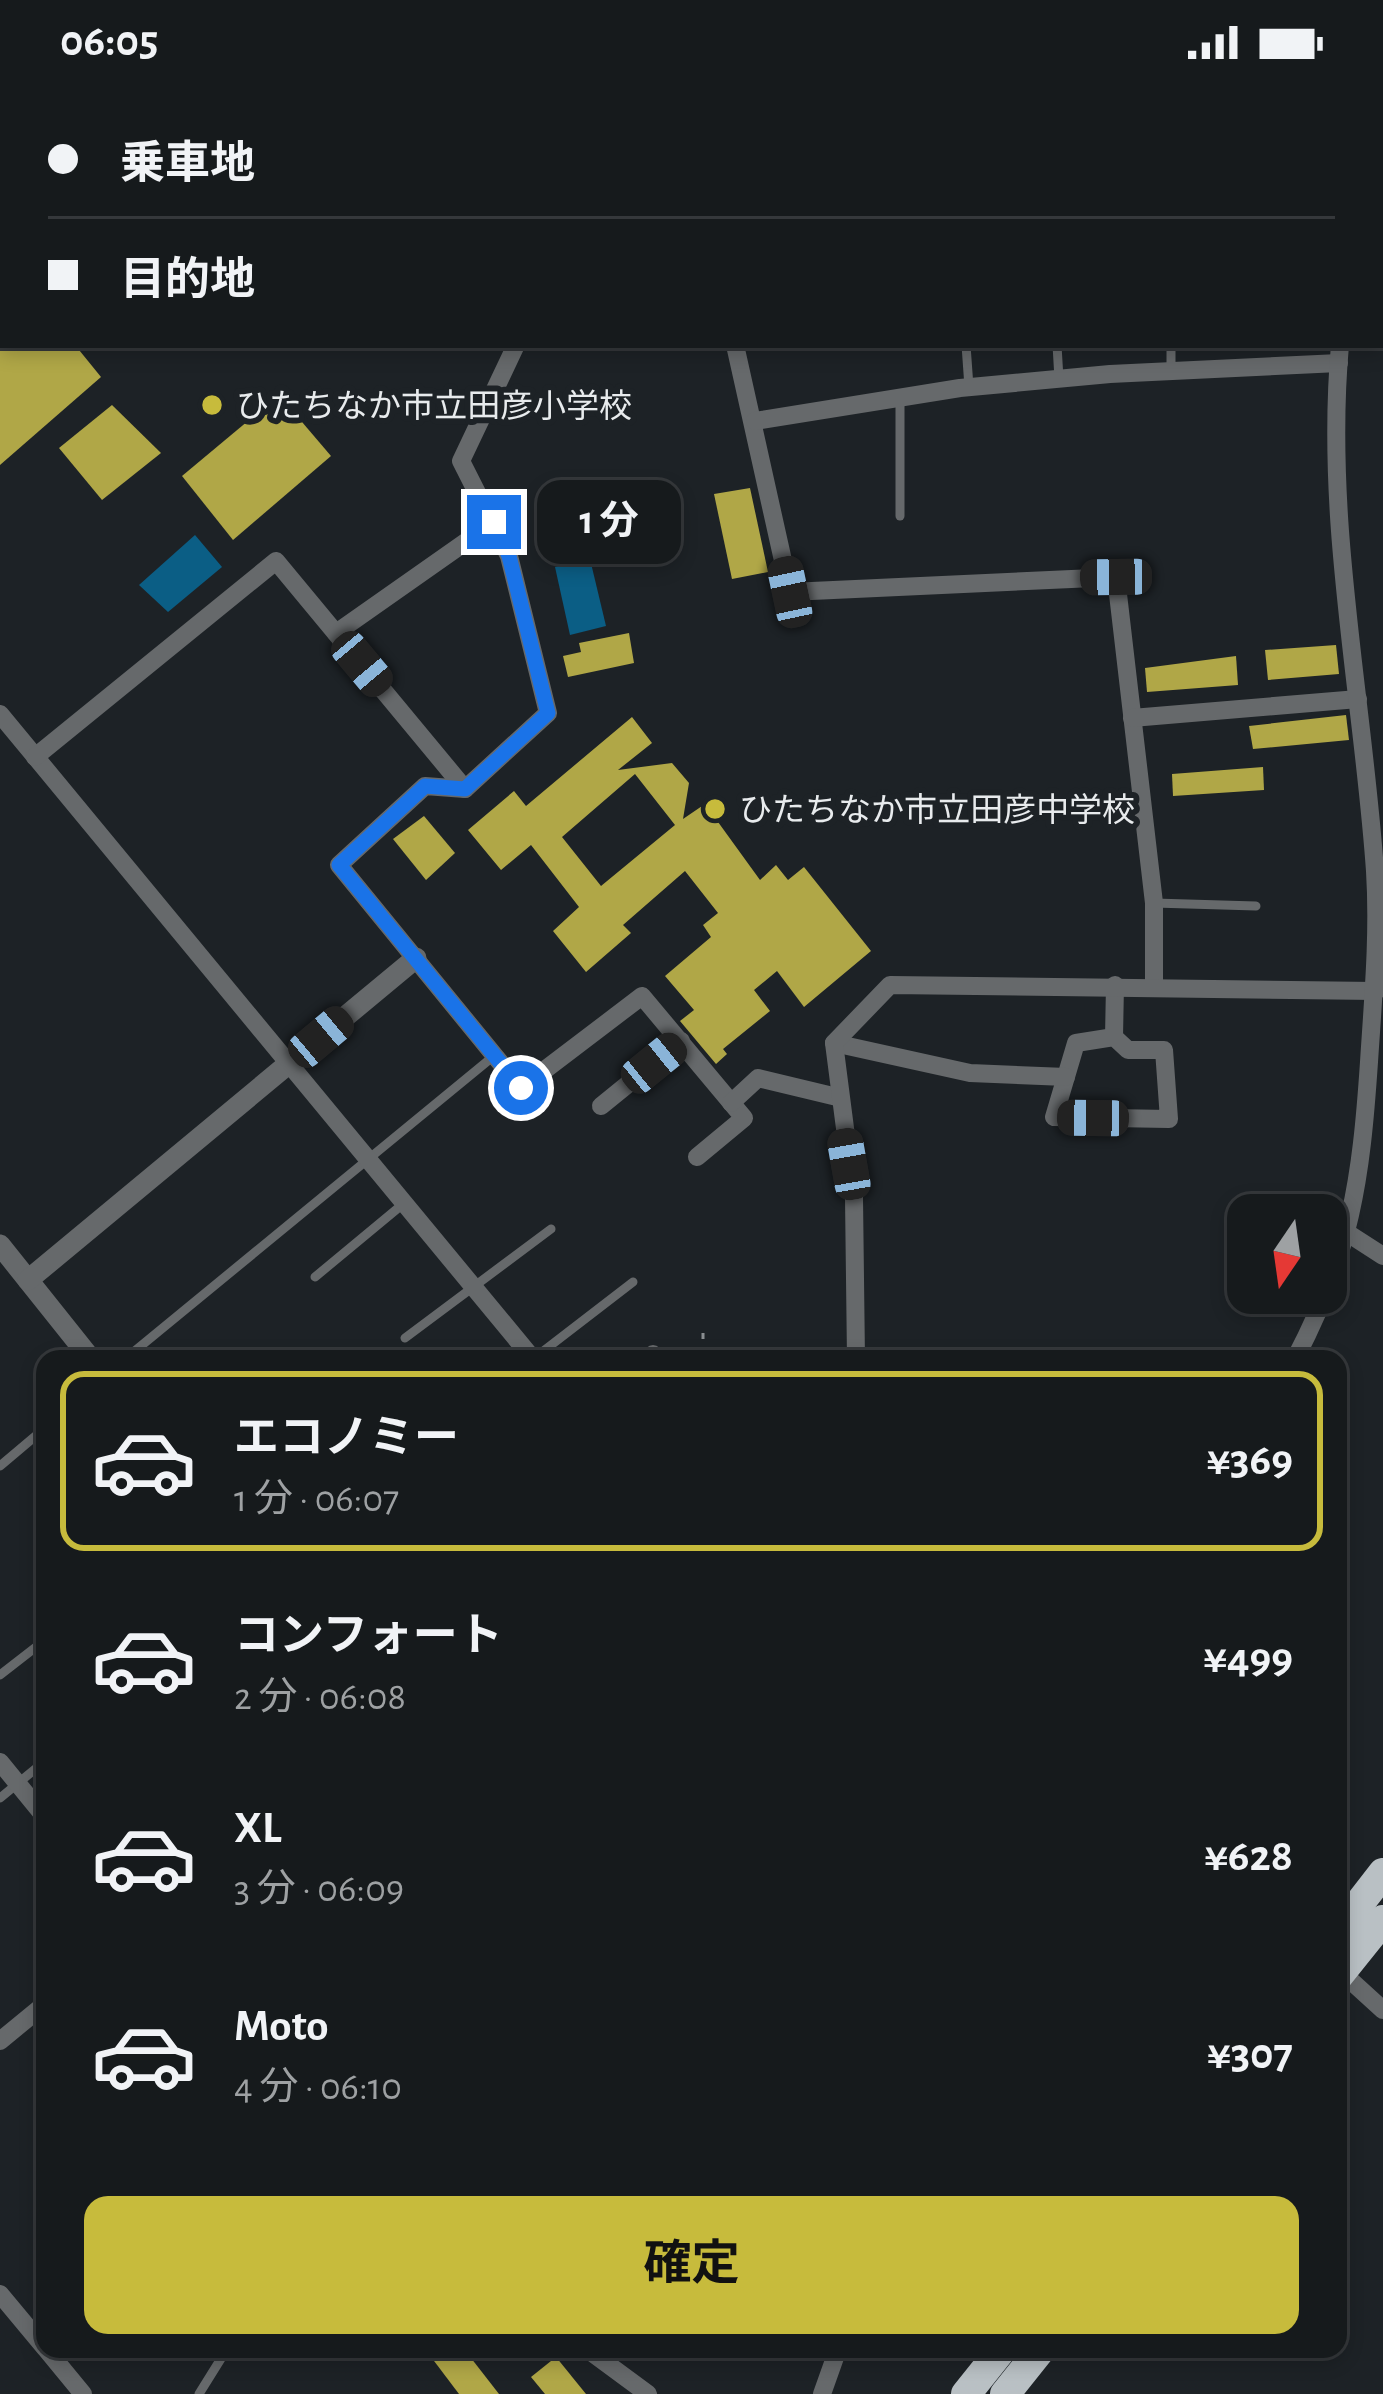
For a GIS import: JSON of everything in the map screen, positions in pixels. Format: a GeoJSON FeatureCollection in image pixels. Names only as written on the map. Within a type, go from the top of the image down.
{"type":"FeatureCollection","features":[{"type":"Feature","properties":{"kind":"highway"},"geometry":{"type":"LineString","coordinates":[[1347,1920],[1383,1874]]}},
{"type":"Feature","properties":{"kind":"highway"},"geometry":{"type":"LineString","coordinates":[[1347,1963],[1383,1920]]}},
{"type":"Feature","properties":{"kind":"highway"},"geometry":{"type":"LineString","coordinates":[[966,2394],[995,2358]]}},
{"type":"Feature","properties":{"kind":"highway"},"geometry":{"type":"LineString","coordinates":[[1005,2394],[1034,2358]]}},
{"type":"Feature","properties":{"kind":"street"},"geometry":{"type":"LineString","coordinates":[[515,348],[461,461],[509,556],[548,713],[465,789],[425,786],[339,865],[521,1088],[642,996],[744,1118],[697,1157]]}},
{"type":"Feature","properties":{"kind":"street"},"geometry":{"type":"LineString","coordinates":[[736,348],[790,592],[1116,577],[1154,903],[1154,985]]}},
{"type":"Feature","properties":{"kind":"street"},"geometry":{"type":"LineString","coordinates":[[755,421],[969,387],[1340,354],[1338,506],[1379,873],[1379,954],[1364,1145],[1349,1234],[1325,1302],[1300,1350]]}},
{"type":"Feature","properties":{"kind":"street"},"geometry":{"type":"LineString","coordinates":[[336,633],[494,522]]}},
{"type":"Feature","properties":{"kind":"street"},"geometry":{"type":"LineString","coordinates":[[35,757],[276,561],[465,789]]}},
{"type":"Feature","properties":{"kind":"street"},"geometry":{"type":"LineString","coordinates":[[1132,718],[1358,699]]}},
{"type":"Feature","properties":{"kind":"street"},"geometry":{"type":"LineString","coordinates":[[0,714],[526,1350]]}},
{"type":"Feature","properties":{"kind":"street"},"geometry":{"type":"LineString","coordinates":[[28,1280],[416,958]]}},
{"type":"Feature","properties":{"kind":"street"},"geometry":{"type":"LineString","coordinates":[[856,1350],[854,1198],[837,1097],[834,1043],[890,985],[1154,985],[1377,1000]]}},
{"type":"Feature","properties":{"kind":"street"},"geometry":{"type":"LineString","coordinates":[[1114,985],[1114,1036],[1128,1051],[1164,1050],[1168,1119],[1054,1117],[1076,1042],[1114,1036]]}},
{"type":"Feature","properties":{"kind":"street"},"geometry":{"type":"LineString","coordinates":[[601,1106],[681,1041]]}},
{"type":"Feature","properties":{"kind":"street"},"geometry":{"type":"LineString","coordinates":[[834,1043],[970,1073],[1066,1077]]}},
{"type":"Feature","properties":{"kind":"street"},"geometry":{"type":"LineString","coordinates":[[731,1103],[758,1078],[837,1097]]}},
{"type":"Feature","properties":{"kind":"street"},"geometry":{"type":"LineString","coordinates":[[1349,1234],[1383,1256]]}},
{"type":"Feature","properties":{"kind":"street"},"geometry":{"type":"LineString","coordinates":[[0,1245],[84,1350]]}},
{"type":"Feature","properties":{"kind":"street"},"geometry":{"type":"LineString","coordinates":[[0,1762],[36,1806]]}},
{"type":"Feature","properties":{"kind":"street"},"geometry":{"type":"LineString","coordinates":[[1347,1979],[1383,2010]]}},
{"type":"Feature","properties":{"kind":"street"},"geometry":{"type":"LineString","coordinates":[[0,2041],[36,2012]]}},
{"type":"Feature","properties":{"kind":"street"},"geometry":{"type":"LineString","coordinates":[[0,2294],[36,2337]]}},
{"type":"Feature","properties":{"kind":"street"},"geometry":{"type":"LineString","coordinates":[[53,2358],[83,2394]]}},
{"type":"Feature","properties":{"kind":"street"},"geometry":{"type":"LineString","coordinates":[[599,2358],[648,2394]]}},
{"type":"Feature","properties":{"kind":"street"},"geometry":{"type":"LineString","coordinates":[[822,2394],[835,2358]]}},
{"type":"Feature","properties":{"kind":"lane"},"geometry":{"type":"LineString","coordinates":[[965,348],[969,387]]}},
{"type":"Feature","properties":{"kind":"lane"},"geometry":{"type":"LineString","coordinates":[[1057,348],[1059,379]]}},
{"type":"Feature","properties":{"kind":"lane"},"geometry":{"type":"LineString","coordinates":[[1171,348],[1171,372]]}},
{"type":"Feature","properties":{"kind":"lane"},"geometry":{"type":"LineString","coordinates":[[900,398],[900,516]]}},
{"type":"Feature","properties":{"kind":"lane"},"geometry":{"type":"LineString","coordinates":[[1154,903],[1256,906]]}},
{"type":"Feature","properties":{"kind":"lane"},"geometry":{"type":"LineString","coordinates":[[136,1350],[495,1055]]}},
{"type":"Feature","properties":{"kind":"lane"},"geometry":{"type":"LineString","coordinates":[[315,1277],[404,1203]]}},
{"type":"Feature","properties":{"kind":"lane"},"geometry":{"type":"LineString","coordinates":[[405,1338],[551,1229]]}},
{"type":"Feature","properties":{"kind":"lane"},"geometry":{"type":"LineString","coordinates":[[545,1350],[633,1282]]}},
{"type":"Feature","properties":{"kind":"lane"},"geometry":{"type":"LineString","coordinates":[[0,1466],[36,1435]]}},
{"type":"Feature","properties":{"kind":"lane"},"geometry":{"type":"LineString","coordinates":[[0,1675],[36,1647]]}},
{"type":"Feature","properties":{"kind":"lane"},"geometry":{"type":"LineString","coordinates":[[0,1798],[36,1769]]}},
{"type":"Feature","properties":{"kind":"lane"},"geometry":{"type":"LineString","coordinates":[[199,2394],[221,2358]]}},
{"type":"Feature","properties":{"kind":"path"},"geometry":{"type":"LineString","coordinates":[[703,1333],[703,1350]]}},
{"type":"Feature","properties":{"kind":"water"},"geometry":{"type":"Polygon","coordinates":[[[195,535],[222,567],[168,612],[139,585],[195,535]]]}},
{"type":"Feature","properties":{"kind":"water"},"geometry":{"type":"Polygon","coordinates":[[[590,559],[606,626],[570,635],[555,567],[590,559]]]}},
{"type":"Feature","properties":{"kind":"building"},"geometry":{"type":"Polygon","coordinates":[[[0,348],[77,348],[101,377],[0,465],[0,348]]]}},
{"type":"Feature","properties":{"kind":"building"},"geometry":{"type":"Polygon","coordinates":[[[279,395],[331,456],[233,540],[182,476],[279,395]]]}},
{"type":"Feature","properties":{"kind":"building"},"geometry":{"type":"Polygon","coordinates":[[[112,405],[161,453],[102,500],[59,448],[112,405]]]}},
{"type":"Feature","properties":{"kind":"building"},"geometry":{"type":"Polygon","coordinates":[[[750,488],[768,572],[732,579],[714,494],[750,488]]]}},
{"type":"Feature","properties":{"kind":"building"},"geometry":{"type":"Polygon","coordinates":[[[629,633],[634,663],[568,677],[563,656],[581,652],[579,643],[629,633]]]}},
{"type":"Feature","properties":{"kind":"building"},"geometry":{"type":"Polygon","coordinates":[[[1336,645],[1339,674],[1268,680],[1265,650],[1336,645]]]}},
{"type":"Feature","properties":{"kind":"building"},"geometry":{"type":"Polygon","coordinates":[[[1236,656],[1238,685],[1147,692],[1145,668],[1236,656]]]}},
{"type":"Feature","properties":{"kind":"building"},"geometry":{"type":"Polygon","coordinates":[[[1346,715],[1349,740],[1253,749],[1249,726],[1346,715]]]}},
{"type":"Feature","properties":{"kind":"building"},"geometry":{"type":"Polygon","coordinates":[[[632,717],[652,743],[618,770],[672,763],[689,783],[683,819],[705,804],[760,880],[776,865],[788,880],[804,867],[871,951],[804,1007],[777,971],[754,990],[770,1011],[723,1049],[727,1054],[716,1064],[680,1021],[694,1010],[665,976],[711,937],[703,925],[718,913],[685,871],[623,925],[631,933],[586,972],[553,931],[579,907],[531,845],[501,870],[468,830],[514,791],[526,806],[632,717]],[[635,774],[562,837],[601,886],[675,825],[635,774]]]}},
{"type":"Feature","properties":{"kind":"building"},"geometry":{"type":"Polygon","coordinates":[[[1263,767],[1264,790],[1173,796],[1172,774],[1263,767]]]}},
{"type":"Feature","properties":{"kind":"building"},"geometry":{"type":"Polygon","coordinates":[[[424,816],[455,853],[426,880],[393,839],[424,816]]]}},
{"type":"Feature","properties":{"kind":"building"},"geometry":{"type":"Polygon","coordinates":[[[432,2358],[471,2358],[499,2394],[459,2394],[432,2358]]]}},
{"type":"Feature","properties":{"kind":"building"},"geometry":{"type":"Polygon","coordinates":[[[557,2358],[586,2394],[545,2394],[531,2377],[557,2358]]]}},
{"type":"Feature","properties":{"kind":"place","name":"ひたちなか市立田彦小学校"},"geometry":{"type":"Point","coordinates":[212,405]}},
{"type":"Feature","properties":{"kind":"place","name":"ひたちなか市立田彦中学校"},"geometry":{"type":"Point","coordinates":[715,809]}},
{"type":"Feature","properties":{"kind":"route"},"geometry":{"type":"LineString","coordinates":[[494,522],[509,556],[548,713],[465,789],[425,786],[339,865],[521,1088]]}}]}
